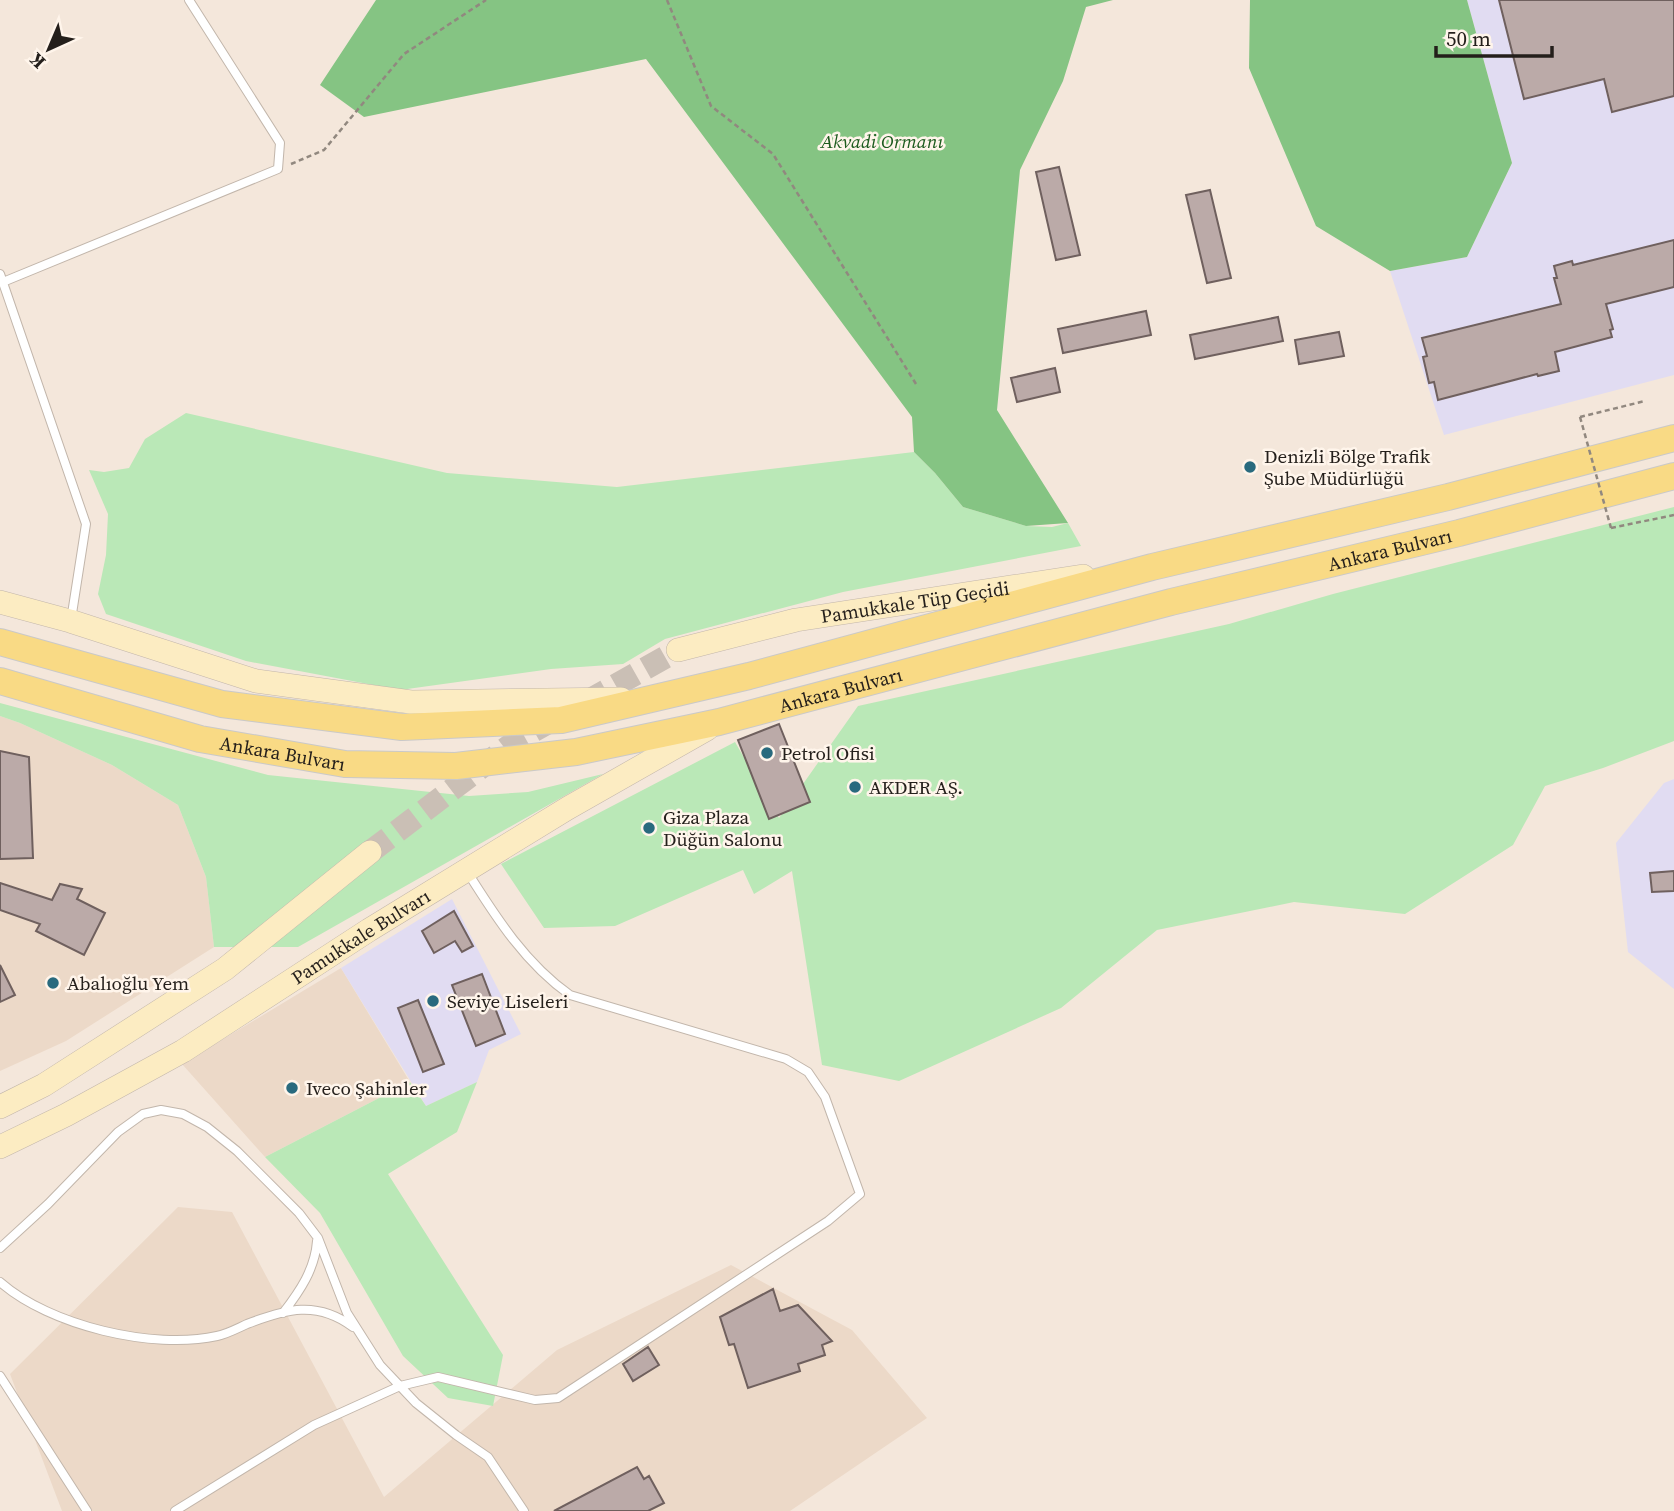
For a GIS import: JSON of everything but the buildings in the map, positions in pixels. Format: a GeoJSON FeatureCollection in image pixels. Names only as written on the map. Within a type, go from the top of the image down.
{"type":"FeatureCollection","features":[{"type":"Feature","properties":{"kind":"main road","name":"Ankara Bulvarı"},"geometry":{"type":"LineString","coordinates":[[0,642],[222,704],[402,727],[561,720],[663,698],[1152,566],[1448,497],[1674,438]]}},
{"type":"Feature","properties":{"kind":"main road","name":"Ankara Bulvarı"},"geometry":{"type":"LineString","coordinates":[[0,681],[200,739],[345,764],[456,766],[576,752],[719,722],[1171,601],[1460,533],[1674,476]]}},
{"type":"Feature","properties":{"kind":"main road","name":"Pamukkale Tüp Geçidi"},"geometry":{"type":"LineString","coordinates":[[678,650],[796,620],[1152,566]]}},
{"type":"Feature","properties":{"kind":"main road"},"geometry":{"type":"LineString","coordinates":[[0,602],[70,621],[256,681],[411,702],[663,698]]}},
{"type":"Feature","properties":{"kind":"main road","name":"Pamukkale Bulvarı"},"geometry":{"type":"LineString","coordinates":[[0,1146],[66,1115],[183,1051],[369,930],[568,808],[719,722]]}},
{"type":"Feature","properties":{"kind":"main road"},"geometry":{"type":"LineString","coordinates":[[0,1107],[44,1085],[225,969],[370,852]]}},
{"type":"Feature","properties":{"kind":"lane"},"geometry":{"type":"LineString","coordinates":[[70,621],[86,524],[1,278],[278,169],[281,143],[189,0]]}},
{"type":"Feature","properties":{"kind":"lane"},"geometry":{"type":"LineString","coordinates":[[176,1511],[314,1425],[400,1386],[438,1377],[535,1400],[558,1398],[828,1221],[860,1194],[825,1097],[808,1072],[786,1059],[570,995],[546,978],[524,953],[496,918],[466,871]]}},
{"type":"Feature","properties":{"kind":"lane"},"geometry":{"type":"LineString","coordinates":[[0,1248],[48,1204],[118,1132],[143,1114],[161,1110],[183,1114],[207,1127],[237,1151],[299,1213],[318,1238],[347,1313],[380,1365],[416,1404],[488,1457],[524,1511]]}},
{"type":"Feature","properties":{"kind":"lane"},"geometry":{"type":"LineString","coordinates":[[283,1313],[297,1295],[313,1266],[318,1238]]}},
{"type":"Feature","properties":{"kind":"lane"},"geometry":{"type":"LineString","coordinates":[[0,1282],[22,1299],[51,1313],[82,1325],[124,1336],[152,1339],[218,1336],[283,1313],[306,1308],[327,1312],[357,1330]]}},
{"type":"Feature","properties":{"kind":"lane"},"geometry":{"type":"LineString","coordinates":[[0,1376],[87,1511]]}},
{"type":"Feature","properties":{"kind":"path"},"geometry":{"type":"LineString","coordinates":[[278,169],[324,150],[404,54],[486,0]]}},
{"type":"Feature","properties":{"kind":"path"},"geometry":{"type":"LineString","coordinates":[[667,0],[711,106],[773,154],[916,384]]}},
{"type":"Feature","properties":{"kind":"path"},"geometry":{"type":"LineString","coordinates":[[1645,401],[1580,416],[1611,528],[1674,515]]}},
{"type":"Feature","properties":{"kind":"shaded area"},"geometry":{"type":"Polygon","coordinates":[[[1467,0],[1674,0],[1674,375],[1444,435],[1390,271],[1467,257],[1512,163],[1467,0]]]}},
{"type":"Feature","properties":{"kind":"shaded area"},"geometry":{"type":"Polygon","coordinates":[[[0,716],[112,765],[178,805],[206,877],[214,947],[66,1041],[0,1071],[0,716]]]}},
{"type":"Feature","properties":{"kind":"shaded area"},"geometry":{"type":"Polygon","coordinates":[[[1674,779],[1674,989],[1628,952],[1616,843],[1664,783],[1674,779]]]}},
{"type":"Feature","properties":{"kind":"shaded area","name":"Seviye Liseleri"},"geometry":{"type":"Polygon","coordinates":[[[452,899],[521,1034],[489,1050],[477,1082],[426,1106],[341,968],[452,899]]]}},
{"type":"Feature","properties":{"kind":"shaded area"},"geometry":{"type":"Polygon","coordinates":[[[341,968],[410,1082],[265,1157],[182,1064],[341,968]]]}},
{"type":"Feature","properties":{"kind":"shaded area"},"geometry":{"type":"Polygon","coordinates":[[[178,1207],[232,1212],[384,1497],[557,1350],[731,1265],[852,1330],[927,1418],[790,1511],[62,1511],[10,1374],[178,1207]]]}},
{"type":"Feature","properties":{"kind":"green space","name":"Akvadi Ormanı"},"geometry":{"type":"Polygon","coordinates":[[[376,0],[1113,0],[1086,7],[1063,81],[1020,170],[997,410],[1068,523],[1026,526],[963,507],[914,452],[912,417],[646,59],[364,117],[320,85],[376,0]]]}},
{"type":"Feature","properties":{"kind":"green space"},"geometry":{"type":"Polygon","coordinates":[[[1250,0],[1467,0],[1512,163],[1467,257],[1390,271],[1316,226],[1249,68],[1250,0]]]}},
{"type":"Feature","properties":{"kind":"green space"},"geometry":{"type":"Polygon","coordinates":[[[186,413],[447,473],[617,487],[914,452],[963,507],[1026,526],[1052,527],[1068,523],[1081,546],[843,592],[665,639],[623,664],[551,669],[400,690],[246,661],[106,614],[98,594],[106,555],[108,514],[89,470],[104,472],[129,468],[145,439],[186,413]]]}},
{"type":"Feature","properties":{"kind":"green space"},"geometry":{"type":"Polygon","coordinates":[[[1674,507],[1674,741],[1603,768],[1545,786],[1513,845],[1405,914],[1294,902],[1157,930],[1061,1008],[899,1081],[822,1065],[792,871],[754,894],[743,870],[615,926],[544,928],[501,864],[735,742],[779,818],[858,706],[1229,624],[1333,594],[1674,507]]]}},
{"type":"Feature","properties":{"kind":"green space"},"geometry":{"type":"Polygon","coordinates":[[[0,703],[268,775],[469,796],[528,792],[603,774],[298,947],[214,947],[206,877],[178,805],[112,765],[0,716],[0,703]]]}},
{"type":"Feature","properties":{"kind":"green space"},"geometry":{"type":"Polygon","coordinates":[[[410,1082],[426,1106],[477,1082],[457,1132],[388,1174],[503,1355],[493,1406],[448,1398],[403,1356],[320,1213],[265,1157],[410,1082]]]}},
{"type":"Feature","properties":{"kind":"tunnel"},"geometry":{"type":"LineString","coordinates":[[586,702],[678,650]]}},
{"type":"Feature","properties":{"kind":"tunnel"},"geometry":{"type":"LineString","coordinates":[[370,852],[517,740],[553,720]]}},
{"type":"Feature","properties":{"kind":"place","name":"Denizli Bölge Trafik Şube Müdürlüğü"},"geometry":{"type":"Point","coordinates":[1250,467]}},
{"type":"Feature","properties":{"kind":"place","name":"Petrol Ofisi"},"geometry":{"type":"Point","coordinates":[767,753]}},
{"type":"Feature","properties":{"kind":"place","name":"AKDER AŞ."},"geometry":{"type":"Point","coordinates":[855,787]}},
{"type":"Feature","properties":{"kind":"place","name":"Giza Plaza Düğün Salonu"},"geometry":{"type":"Point","coordinates":[649,828]}},
{"type":"Feature","properties":{"kind":"place","name":"Abalıoğlu Yem"},"geometry":{"type":"Point","coordinates":[53,983]}},
{"type":"Feature","properties":{"kind":"place","name":"Seviye Liseleri"},"geometry":{"type":"Point","coordinates":[433,1001]}},
{"type":"Feature","properties":{"kind":"place","name":"Iveco Şahinler"},"geometry":{"type":"Point","coordinates":[292,1088]}}]}
